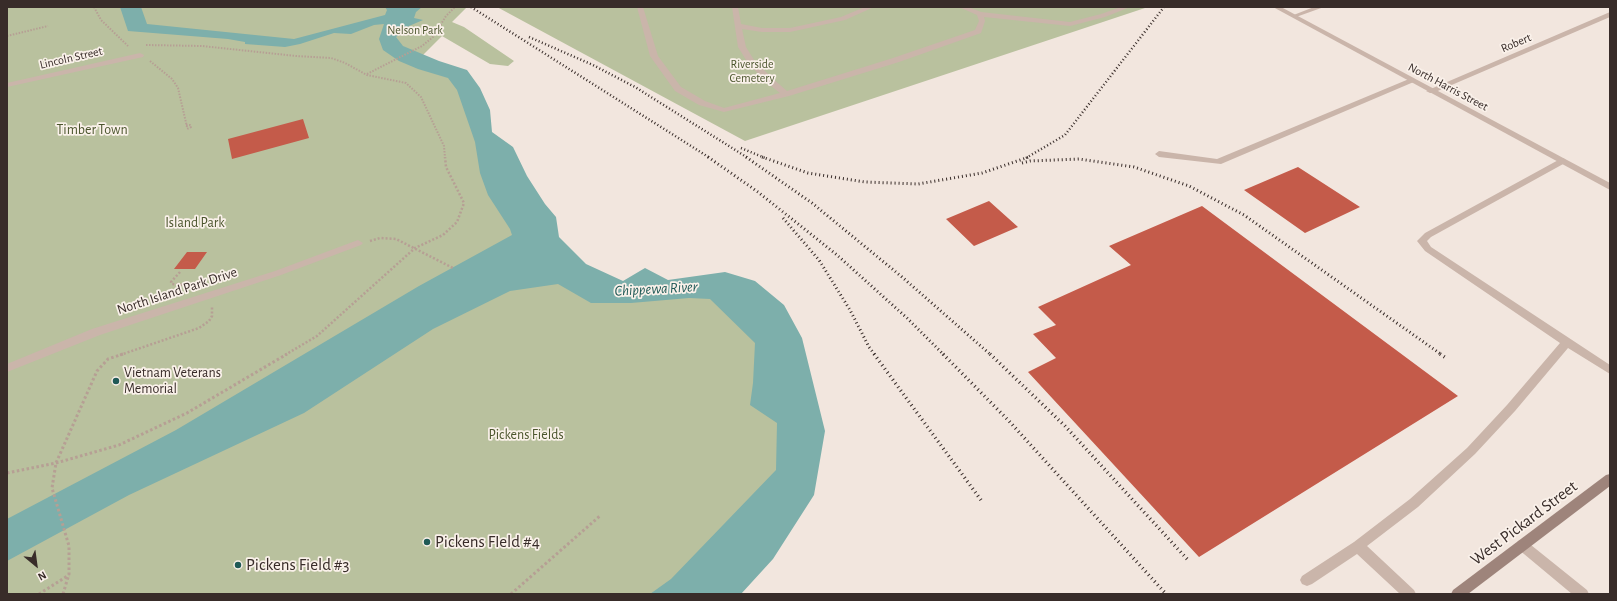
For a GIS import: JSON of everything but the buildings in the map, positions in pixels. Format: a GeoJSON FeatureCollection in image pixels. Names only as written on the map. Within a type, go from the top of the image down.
{"type":"FeatureCollection","features":[{"type":"Feature","properties":{"kind":"main road","name":"West Pickard Street"},"geometry":{"type":"LineString","coordinates":[[1458,594],[1610,479]]}},
{"type":"Feature","properties":{"kind":"street"},"geometry":{"type":"LineString","coordinates":[[640,7],[654,56],[678,89],[702,103],[724,110],[786,94],[896,60],[978,31],[982,21],[980,14]]}},
{"type":"Feature","properties":{"kind":"street"},"geometry":{"type":"LineString","coordinates":[[735,7],[740,40],[752,61],[769,80],[786,94]]}},
{"type":"Feature","properties":{"kind":"street"},"geometry":{"type":"LineString","coordinates":[[738,26],[762,30],[790,30],[843,19],[871,7]]}},
{"type":"Feature","properties":{"kind":"street"},"geometry":{"type":"LineString","coordinates":[[962,7],[980,14],[1070,24],[1103,16],[1127,7]]}},
{"type":"Feature","properties":{"kind":"street","name":"North Harris Street"},"geometry":{"type":"LineString","coordinates":[[1276,7],[1430,91],[1609,185]]}},
{"type":"Feature","properties":{"kind":"street"},"geometry":{"type":"LineString","coordinates":[[1294,16],[1321,7]]}},
{"type":"Feature","properties":{"kind":"street","name":"Robert"},"geometry":{"type":"LineString","coordinates":[[1430,91],[1610,14]]}},
{"type":"Feature","properties":{"kind":"street","name":"Lincoln Street"},"geometry":{"type":"LineString","coordinates":[[7,85],[140,55]]}},
{"type":"Feature","properties":{"kind":"street"},"geometry":{"type":"LineString","coordinates":[[1159,154],[1218,162],[1412,81]]}},
{"type":"Feature","properties":{"kind":"street"},"geometry":{"type":"LineString","coordinates":[[1562,161],[1428,235],[1422,241],[1428,249],[1610,370]]}},
{"type":"Feature","properties":{"kind":"street","name":"North Island Park Drive"},"geometry":{"type":"LineString","coordinates":[[7,368],[96,332],[278,273],[358,243]]}},
{"type":"Feature","properties":{"kind":"street"},"geometry":{"type":"LineString","coordinates":[[1307,580],[1358,546],[1414,503],[1471,451],[1511,408],[1566,342]]}},
{"type":"Feature","properties":{"kind":"street"},"geometry":{"type":"LineString","coordinates":[[1522,545],[1582,594]]}},
{"type":"Feature","properties":{"kind":"street"},"geometry":{"type":"LineString","coordinates":[[1358,546],[1410,594]]}},
{"type":"Feature","properties":{"kind":"path"},"geometry":{"type":"LineString","coordinates":[[367,75],[422,46],[433,37],[446,16],[455,7]]}},
{"type":"Feature","properties":{"kind":"path"},"geometry":{"type":"LineString","coordinates":[[7,36],[48,26]]}},
{"type":"Feature","properties":{"kind":"path"},"geometry":{"type":"LineString","coordinates":[[125,45],[133,45]]}},
{"type":"Feature","properties":{"kind":"path"},"geometry":{"type":"LineString","coordinates":[[7,473],[56,463],[119,445],[187,414],[317,336],[415,248],[443,235],[457,222],[464,202],[446,167],[444,146],[421,97],[406,83],[367,75],[345,63],[331,58],[202,46],[141,45]]}},
{"type":"Feature","properties":{"kind":"path"},"geometry":{"type":"LineString","coordinates":[[186,125],[190,125],[191,127],[187,129]]}},
{"type":"Feature","properties":{"kind":"path"},"geometry":{"type":"LineString","coordinates":[[358,243],[380,238],[396,239],[453,268]]}},
{"type":"Feature","properties":{"kind":"path"},"geometry":{"type":"LineString","coordinates":[[63,594],[69,574],[69,546],[52,488],[56,463],[97,370]]}},
{"type":"Feature","properties":{"kind":"path"},"geometry":{"type":"LineString","coordinates":[[511,594],[601,515]]}},
{"type":"Feature","properties":{"kind":"path"},"geometry":{"type":"LineString","coordinates":[[39,594],[69,574]]}},
{"type":"Feature","properties":{"kind":"green space"},"geometry":{"type":"Polygon","coordinates":[[[7,7],[467,7],[452,22],[464,27],[514,61],[508,66],[490,64],[442,36],[421,57],[466,75],[502,189],[599,293],[730,285],[772,312],[784,477],[677,594],[7,594],[7,7]]]}},
{"type":"Feature","properties":{"kind":"green space","name":"Riverside Cemetery"},"geometry":{"type":"Polygon","coordinates":[[[497,7],[1148,7],[745,141],[497,7]]]}},
{"type":"Feature","properties":{"kind":"water","name":"Chippewa River"},"geometry":{"type":"Polygon","coordinates":[[[120,7],[141,7],[147,24],[294,39],[385,15],[387,10],[385,7],[422,7],[416,12],[414,18],[423,20],[409,26],[396,37],[403,46],[439,61],[467,70],[480,88],[490,110],[492,132],[513,147],[527,176],[545,204],[556,217],[559,237],[586,264],[623,281],[645,268],[668,280],[725,272],[755,281],[784,305],[802,338],[825,431],[814,495],[773,559],[741,594],[650,594],[671,579],[776,470],[777,423],[750,405],[753,383],[755,343],[710,299],[689,298],[631,303],[591,303],[558,284],[510,291],[433,329],[304,413],[129,495],[7,561],[7,519],[176,430],[419,286],[512,235],[510,229],[488,195],[480,173],[475,142],[457,90],[448,78],[418,69],[399,61],[383,50],[379,39],[384,24],[374,25],[351,34],[334,33],[300,44],[285,47],[245,44],[245,42],[228,39],[128,31],[120,7]]]}},
{"type":"Feature","properties":{"kind":"railway"},"geometry":{"type":"LineString","coordinates":[[471,7],[710,158]]}},
{"type":"Feature","properties":{"kind":"railway"},"geometry":{"type":"LineString","coordinates":[[1026,158],[1065,135],[1164,7]]}},
{"type":"Feature","properties":{"kind":"railway"},"geometry":{"type":"LineString","coordinates":[[529,37],[593,65],[635,87],[748,158]]}},
{"type":"Feature","properties":{"kind":"railway"},"geometry":{"type":"LineString","coordinates":[[741,148],[765,158]]}},
{"type":"Feature","properties":{"kind":"railway"},"geometry":{"type":"LineString","coordinates":[[708,157],[758,192],[837,255],[907,318],[943,354]]}},
{"type":"Feature","properties":{"kind":"railway"},"geometry":{"type":"LineString","coordinates":[[746,157],[812,203],[902,277],[991,355]]}},
{"type":"Feature","properties":{"kind":"railway"},"geometry":{"type":"LineString","coordinates":[[762,157],[808,173],[865,182],[918,184],[982,173],[1029,157]]}},
{"type":"Feature","properties":{"kind":"railway"},"geometry":{"type":"LineString","coordinates":[[1022,163],[1030,161],[1079,159],[1134,167],[1189,186],[1244,215],[1442,355]]}},
{"type":"Feature","properties":{"kind":"railway"},"geometry":{"type":"LineString","coordinates":[[783,218],[819,260],[850,310],[869,347],[875,355]]}},
{"type":"Feature","properties":{"kind":"railway"},"geometry":{"type":"LineString","coordinates":[[874,354],[981,500]]}},
{"type":"Feature","properties":{"kind":"railway"},"geometry":{"type":"LineString","coordinates":[[943,354],[1009,421],[1166,594]]}},
{"type":"Feature","properties":{"kind":"railway"},"geometry":{"type":"LineString","coordinates":[[990,354],[1065,426],[1188,560]]}},
{"type":"Feature","properties":{"kind":"railway"},"geometry":{"type":"LineString","coordinates":[[1440,354],[1446,358]]}},
{"type":"Feature","properties":{"kind":"place","name":"Vietnam Veterans Memorial"},"geometry":{"type":"Point","coordinates":[116,381]}},
{"type":"Feature","properties":{"kind":"place","name":"Pickens FIeld #4"},"geometry":{"type":"Point","coordinates":[427,542]}},
{"type":"Feature","properties":{"kind":"place","name":"Pickens Field #3"},"geometry":{"type":"Point","coordinates":[238,565]}},
{"type":"Feature","properties":{"kind":"park label","name":"Nelson Park"},"geometry":{"type":"Point","coordinates":[415,30]}},
{"type":"Feature","properties":{"kind":"park label","name":"Timber Town"},"geometry":{"type":"Point","coordinates":[92,130]}},
{"type":"Feature","properties":{"kind":"park label","name":"Island Park"},"geometry":{"type":"Point","coordinates":[195,223]}},
{"type":"Feature","properties":{"kind":"park label","name":"Pickens Fields"},"geometry":{"type":"Point","coordinates":[526,435]}}]}
